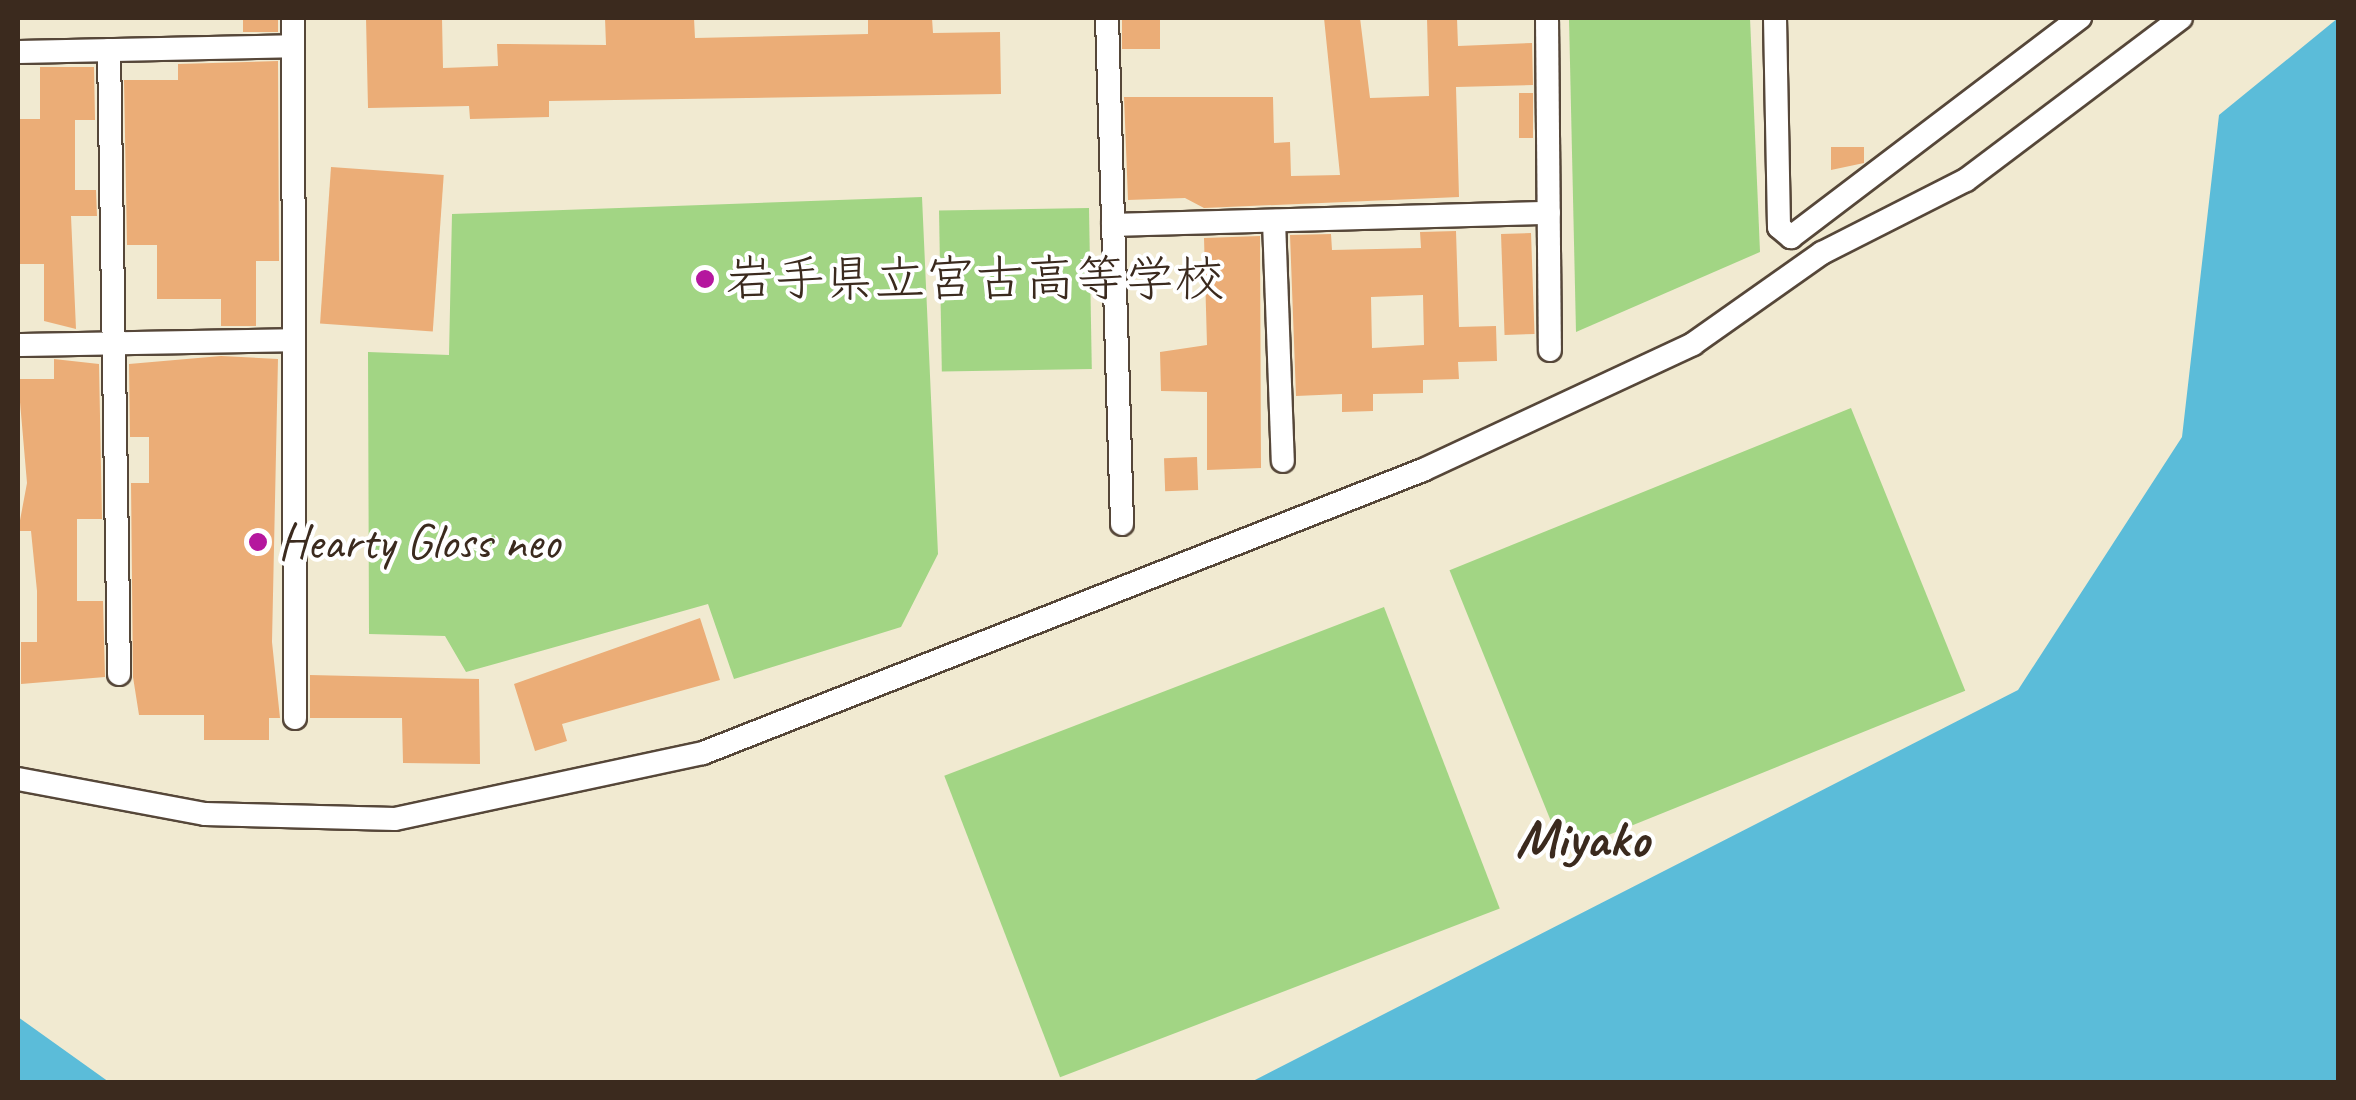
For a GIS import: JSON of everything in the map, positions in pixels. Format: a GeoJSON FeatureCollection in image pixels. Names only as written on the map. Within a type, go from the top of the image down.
{"type":"FeatureCollection","features":[{"type":"Feature","properties":{"kind":"street"},"geometry":{"type":"LineString","coordinates":[[293,18],[295,718]]}},
{"type":"Feature","properties":{"kind":"street"},"geometry":{"type":"LineString","coordinates":[[1107,18],[1122,524]]}},
{"type":"Feature","properties":{"kind":"street"},"geometry":{"type":"LineString","coordinates":[[1547,18],[1550,350]]}},
{"type":"Feature","properties":{"kind":"street"},"geometry":{"type":"LineString","coordinates":[[1775,18],[1779,228],[1792,237],[2080,18]]}},
{"type":"Feature","properties":{"kind":"street"},"geometry":{"type":"LineString","coordinates":[[18,779],[206,814],[395,820],[702,753],[1423,470],[1693,344],[1822,252],[1966,180],[2181,18]]}},
{"type":"Feature","properties":{"kind":"street"},"geometry":{"type":"LineString","coordinates":[[18,52],[293,46]]}},
{"type":"Feature","properties":{"kind":"street"},"geometry":{"type":"LineString","coordinates":[[109,50],[119,674]]}},
{"type":"Feature","properties":{"kind":"street"},"geometry":{"type":"LineString","coordinates":[[1113,226],[1549,212]]}},
{"type":"Feature","properties":{"kind":"street"},"geometry":{"type":"LineString","coordinates":[[1274,221],[1283,461]]}},
{"type":"Feature","properties":{"kind":"street"},"geometry":{"type":"LineString","coordinates":[[18,345],[294,340]]}},
{"type":"Feature","properties":{"kind":"green space"},"geometry":{"type":"Polygon","coordinates":[[[1569,18],[1750,18],[1760,252],[1576,332],[1569,18]]]}},
{"type":"Feature","properties":{"kind":"green space"},"geometry":{"type":"Polygon","coordinates":[[[922,197],[938,554],[901,627],[734,679],[708,604],[466,672],[445,636],[369,634],[368,352],[449,355],[452,214],[922,197]]]}},
{"type":"Feature","properties":{"kind":"green space"},"geometry":{"type":"Polygon","coordinates":[[[1089,208],[1092,369],[942,372],[939,211],[1089,208]]]}},
{"type":"Feature","properties":{"kind":"green space"},"geometry":{"type":"Polygon","coordinates":[[[1851,408],[1965,691],[1564,853],[1450,570],[1851,408]]]}},
{"type":"Feature","properties":{"kind":"green space"},"geometry":{"type":"Polygon","coordinates":[[[1384,607],[1500,909],[1060,1077],[944,776],[1384,607]]]}},
{"type":"Feature","properties":{"kind":"water"},"geometry":{"type":"Polygon","coordinates":[[[2338,18],[2338,1082],[1251,1082],[2018,690],[2182,437],[2219,115],[2338,18]]]}},
{"type":"Feature","properties":{"kind":"water"},"geometry":{"type":"Polygon","coordinates":[[[18,1017],[109,1082],[18,1082],[18,1017]]]}},
{"type":"Feature","properties":{"kind":"building"},"geometry":{"type":"Polygon","coordinates":[[[243,18],[278,18],[278,32],[243,32],[243,18]]]}},
{"type":"Feature","properties":{"kind":"building"},"geometry":{"type":"Polygon","coordinates":[[[366,18],[442,18],[443,68],[498,66],[497,44],[606,45],[605,18],[694,18],[695,38],[868,34],[868,18],[932,18],[933,33],[1000,32],[1001,94],[549,101],[549,117],[470,119],[469,106],[368,108],[366,18]]]}},
{"type":"Feature","properties":{"kind":"building"},"geometry":{"type":"Polygon","coordinates":[[[1122,18],[1160,18],[1160,49],[1122,49],[1122,18]]]}},
{"type":"Feature","properties":{"kind":"building"},"geometry":{"type":"Polygon","coordinates":[[[1324,18],[1360,18],[1370,98],[1429,96],[1427,18],[1457,18],[1458,46],[1532,43],[1533,85],[1456,87],[1459,197],[1204,208],[1185,198],[1128,200],[1124,97],[1273,97],[1274,143],[1290,142],[1291,176],[1340,175],[1324,18]]]}},
{"type":"Feature","properties":{"kind":"building"},"geometry":{"type":"Polygon","coordinates":[[[278,61],[279,261],[256,261],[256,326],[221,326],[221,299],[157,299],[157,245],[127,245],[124,80],[178,80],[178,64],[278,61]]]}},
{"type":"Feature","properties":{"kind":"building"},"geometry":{"type":"Polygon","coordinates":[[[40,67],[94,67],[95,120],[75,120],[75,190],[96,190],[97,216],[71,216],[76,329],[44,321],[44,264],[18,264],[18,119],[40,119],[40,67]]]}},
{"type":"Feature","properties":{"kind":"building"},"geometry":{"type":"Polygon","coordinates":[[[1519,93],[1533,93],[1533,138],[1519,138],[1519,93]]]}},
{"type":"Feature","properties":{"kind":"building"},"geometry":{"type":"Polygon","coordinates":[[[1831,147],[1864,147],[1864,163],[1831,170],[1831,147]]]}},
{"type":"Feature","properties":{"kind":"building"},"geometry":{"type":"Polygon","coordinates":[[[331,167],[444,175],[433,332],[320,324],[331,167]]]}},
{"type":"Feature","properties":{"kind":"building"},"geometry":{"type":"Polygon","coordinates":[[[1456,231],[1459,327],[1496,326],[1497,361],[1458,362],[1459,379],[1423,380],[1423,393],[1373,394],[1373,411],[1342,412],[1342,394],[1296,396],[1290,235],[1331,234],[1332,250],[1421,248],[1420,232],[1456,231]],[[1423,295],[1371,297],[1372,348],[1424,345],[1423,295]]]}},
{"type":"Feature","properties":{"kind":"building"},"geometry":{"type":"Polygon","coordinates":[[[1531,233],[1535,334],[1505,335],[1501,234],[1531,233]]]}},
{"type":"Feature","properties":{"kind":"building"},"geometry":{"type":"Polygon","coordinates":[[[1260,236],[1261,468],[1207,470],[1207,392],[1161,391],[1160,352],[1207,345],[1204,238],[1260,236]]]}},
{"type":"Feature","properties":{"kind":"building"},"geometry":{"type":"Polygon","coordinates":[[[221,356],[278,359],[272,642],[280,718],[269,718],[269,740],[204,740],[204,715],[139,715],[133,677],[131,483],[149,483],[149,437],[130,437],[129,364],[221,356]]]}},
{"type":"Feature","properties":{"kind":"building"},"geometry":{"type":"Polygon","coordinates":[[[54,359],[99,364],[102,519],[77,519],[77,601],[103,601],[105,677],[21,684],[21,642],[37,642],[37,591],[31,531],[18,531],[27,483],[18,379],[54,379],[54,359]]]}},
{"type":"Feature","properties":{"kind":"building"},"geometry":{"type":"Polygon","coordinates":[[[1197,457],[1198,490],[1165,491],[1164,458],[1197,457]]]}},
{"type":"Feature","properties":{"kind":"building"},"geometry":{"type":"Polygon","coordinates":[[[700,618],[720,680],[562,724],[567,741],[535,751],[514,684],[700,618]]]}},
{"type":"Feature","properties":{"kind":"building"},"geometry":{"type":"Polygon","coordinates":[[[310,675],[479,679],[480,764],[403,763],[402,718],[310,718],[310,675]]]}},
{"type":"Feature","properties":{"kind":"place","name":"岩手県立宮古高等学校"},"geometry":{"type":"Point","coordinates":[705,279]}},
{"type":"Feature","properties":{"kind":"place","name":"Hearty Gloss neo"},"geometry":{"type":"Point","coordinates":[258,542]}},
{"type":"Feature","properties":{"kind":"district","name":"Miyako"},"geometry":{"type":"Point","coordinates":[1582,839]}}]}
